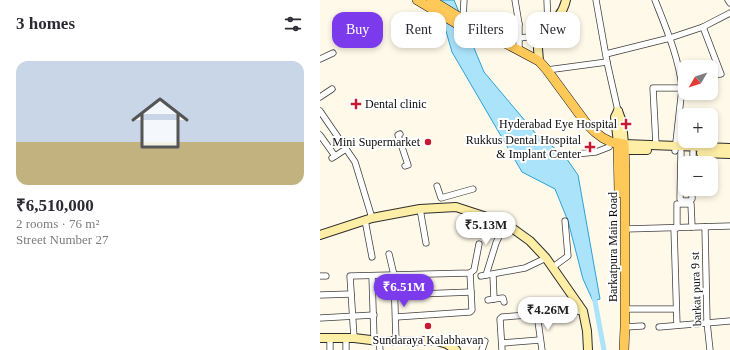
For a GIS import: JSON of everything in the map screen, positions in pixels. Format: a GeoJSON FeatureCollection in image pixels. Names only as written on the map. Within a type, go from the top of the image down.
{"type":"FeatureCollection","features":[{"type":"Feature","properties":{"kind":"main road"},"geometry":{"type":"LineString","coordinates":[[424,1],[454,15]]}},
{"type":"Feature","properties":{"kind":"main road"},"geometry":{"type":"LineString","coordinates":[[424,1],[454,19]]}},
{"type":"Feature","properties":{"kind":"main road"},"geometry":{"type":"LineString","coordinates":[[506,48],[539,68],[582,127],[591,136],[618,147]]}},
{"type":"Feature","properties":{"kind":"main road"},"geometry":{"type":"LineString","coordinates":[[515,48],[539,61],[586,123],[603,138],[618,147]]}},
{"type":"Feature","properties":{"kind":"main road"},"geometry":{"type":"LineString","coordinates":[[618,147],[620,240],[619,350]]}},
{"type":"Feature","properties":{"kind":"main road","name":"Barkatpura Main Road"},"geometry":{"type":"LineString","coordinates":[[618,147],[625,229],[624,350]]}},
{"type":"Feature","properties":{"kind":"street"},"geometry":{"type":"LineString","coordinates":[[463,12],[464,0]]}},
{"type":"Feature","properties":{"kind":"street"},"geometry":{"type":"LineString","coordinates":[[515,0],[519,24],[519,50]]}},
{"type":"Feature","properties":{"kind":"street"},"geometry":{"type":"LineString","coordinates":[[547,0],[547,12]]}},
{"type":"Feature","properties":{"kind":"street"},"geometry":{"type":"LineString","coordinates":[[562,12],[566,0]]}},
{"type":"Feature","properties":{"kind":"street"},"geometry":{"type":"LineString","coordinates":[[596,0],[607,62],[618,111],[616,117],[618,147]]}},
{"type":"Feature","properties":{"kind":"street"},"geometry":{"type":"LineString","coordinates":[[655,0],[678,63]]}},
{"type":"Feature","properties":{"kind":"street"},"geometry":{"type":"LineString","coordinates":[[606,54],[670,38],[703,27],[730,13]]}},
{"type":"Feature","properties":{"kind":"street"},"geometry":{"type":"LineString","coordinates":[[703,27],[716,60]]}},
{"type":"Feature","properties":{"kind":"street"},"geometry":{"type":"LineString","coordinates":[[519,38],[526,37]]}},
{"type":"Feature","properties":{"kind":"street"},"geometry":{"type":"LineString","coordinates":[[538,48],[539,61]]}},
{"type":"Feature","properties":{"kind":"street"},"geometry":{"type":"LineString","coordinates":[[320,59],[333,54]]}},
{"type":"Feature","properties":{"kind":"street"},"geometry":{"type":"LineString","coordinates":[[547,70],[607,62]]}},
{"type":"Feature","properties":{"kind":"street"},"geometry":{"type":"LineString","coordinates":[[718,66],[721,74],[718,74]]}},
{"type":"Feature","properties":{"kind":"street"},"geometry":{"type":"LineString","coordinates":[[656,145],[653,88],[678,88]]}},
{"type":"Feature","properties":{"kind":"street"},"geometry":{"type":"LineString","coordinates":[[320,97],[332,89]]}},
{"type":"Feature","properties":{"kind":"street"},"geometry":{"type":"LineString","coordinates":[[678,166],[677,150],[681,100]]}},
{"type":"Feature","properties":{"kind":"street"},"geometry":{"type":"LineString","coordinates":[[320,111],[355,162],[369,219],[372,257]]}},
{"type":"Feature","properties":{"kind":"street"},"geometry":{"type":"LineString","coordinates":[[400,134],[398,135],[406,165]]}},
{"type":"Feature","properties":{"kind":"street"},"geometry":{"type":"LineString","coordinates":[[320,135],[333,157],[346,149]]}},
{"type":"Feature","properties":{"kind":"street"},"geometry":{"type":"LineString","coordinates":[[576,154],[596,152],[618,147],[656,145],[677,150],[730,148]]}},
{"type":"Feature","properties":{"kind":"street"},"geometry":{"type":"LineString","coordinates":[[618,147],[730,154]]}},
{"type":"Feature","properties":{"kind":"street"},"geometry":{"type":"LineString","coordinates":[[437,186],[441,198],[473,189]]}},
{"type":"Feature","properties":{"kind":"street"},"geometry":{"type":"LineString","coordinates":[[680,196],[680,199],[683,201],[690,201],[692,196]]}},
{"type":"Feature","properties":{"kind":"street"},"geometry":{"type":"LineString","coordinates":[[678,325],[676,309],[675,228],[677,204],[691,204],[692,227]]}},
{"type":"Feature","properties":{"kind":"street"},"geometry":{"type":"LineString","coordinates":[[320,235],[369,219],[420,209],[456,207],[505,223],[530,241],[546,258],[584,311],[588,350]]}},
{"type":"Feature","properties":{"kind":"street"},"geometry":{"type":"LineString","coordinates":[[420,209],[426,243]]}},
{"type":"Feature","properties":{"kind":"street"},"geometry":{"type":"LineString","coordinates":[[553,267],[568,256],[565,221]]}},
{"type":"Feature","properties":{"kind":"street"},"geometry":{"type":"LineString","coordinates":[[505,223],[484,276],[525,268],[546,258]]}},
{"type":"Feature","properties":{"kind":"street"},"geometry":{"type":"LineString","coordinates":[[625,229],[730,226]]}},
{"type":"Feature","properties":{"kind":"street","name":"barkat pura 9 st"},"geometry":{"type":"LineString","coordinates":[[705,227],[707,322],[710,350]]}},
{"type":"Feature","properties":{"kind":"street"},"geometry":{"type":"LineString","coordinates":[[346,350],[350,339],[352,316],[350,276],[470,273],[474,270],[480,244]]}},
{"type":"Feature","properties":{"kind":"street"},"geometry":{"type":"LineString","coordinates":[[389,254],[394,275],[396,341]]}},
{"type":"Feature","properties":{"kind":"street"},"geometry":{"type":"LineString","coordinates":[[396,317],[470,312],[472,310],[470,273]]}},
{"type":"Feature","properties":{"kind":"street"},"geometry":{"type":"LineString","coordinates":[[493,274],[494,299]]}},
{"type":"Feature","properties":{"kind":"street"},"geometry":{"type":"LineString","coordinates":[[372,276],[374,315],[377,340],[380,350]]}},
{"type":"Feature","properties":{"kind":"street"},"geometry":{"type":"LineString","coordinates":[[394,295],[471,292]]}},
{"type":"Feature","properties":{"kind":"street"},"geometry":{"type":"LineString","coordinates":[[320,295],[351,294]]}},
{"type":"Feature","properties":{"kind":"street"},"geometry":{"type":"LineString","coordinates":[[488,300],[503,298],[504,302]]}},
{"type":"Feature","properties":{"kind":"street"},"geometry":{"type":"LineString","coordinates":[[625,309],[676,309]]}},
{"type":"Feature","properties":{"kind":"street"},"geometry":{"type":"LineString","coordinates":[[502,350],[501,317],[584,311]]}},
{"type":"Feature","properties":{"kind":"street"},"geometry":{"type":"LineString","coordinates":[[538,314],[542,350]]}},
{"type":"Feature","properties":{"kind":"street"},"geometry":{"type":"LineString","coordinates":[[320,318],[374,315]]}},
{"type":"Feature","properties":{"kind":"street"},"geometry":{"type":"LineString","coordinates":[[659,327],[730,320]]}},
{"type":"Feature","properties":{"kind":"street"},"geometry":{"type":"LineString","coordinates":[[625,327],[642,326]]}},
{"type":"Feature","properties":{"kind":"street"},"geometry":{"type":"LineString","coordinates":[[320,340],[330,341],[350,339]]}},
{"type":"Feature","properties":{"kind":"street"},"geometry":{"type":"LineString","coordinates":[[320,340],[350,339],[374,342],[377,340],[437,341],[447,344],[456,350]]}},
{"type":"Feature","properties":{"kind":"street"},"geometry":{"type":"LineString","coordinates":[[502,343],[540,340]]}},
{"type":"Feature","properties":{"kind":"street"},"geometry":{"type":"LineString","coordinates":[[330,341],[330,350]]}},
{"type":"Feature","properties":{"kind":"street"},"geometry":{"type":"LineString","coordinates":[[482,350],[485,341]]}},
{"type":"Feature","properties":{"kind":"water"},"geometry":{"type":"Polygon","coordinates":[[[437,0],[454,0],[459,12],[454,12],[454,48],[474,48],[484,72],[537,135],[564,155],[578,175],[600,299],[593,301],[583,279],[568,221],[555,189],[522,172],[452,52],[446,31],[446,12],[440,12],[437,0]]]}},
{"type":"Feature","properties":{"kind":"waterway"},"geometry":{"type":"LineString","coordinates":[[594,296],[604,350]]}},
{"type":"Feature","properties":{"kind":"place","name":"Dental clinic"},"geometry":{"type":"Point","coordinates":[356,104]}},
{"type":"Feature","properties":{"kind":"place","name":"Hyderabad Eye Hospital"},"geometry":{"type":"Point","coordinates":[626,124]}},
{"type":"Feature","properties":{"kind":"place","name":"Mini Supermarket"},"geometry":{"type":"Point","coordinates":[428,142]}},
{"type":"Feature","properties":{"kind":"place","name":"Rukkus Dental Hospital & Implant Center"},"geometry":{"type":"Point","coordinates":[590,147]}},
{"type":"Feature","properties":{"kind":"place","name":"Sundaraya Kalabhavan"},"geometry":{"type":"Point","coordinates":[428,326]}}]}
